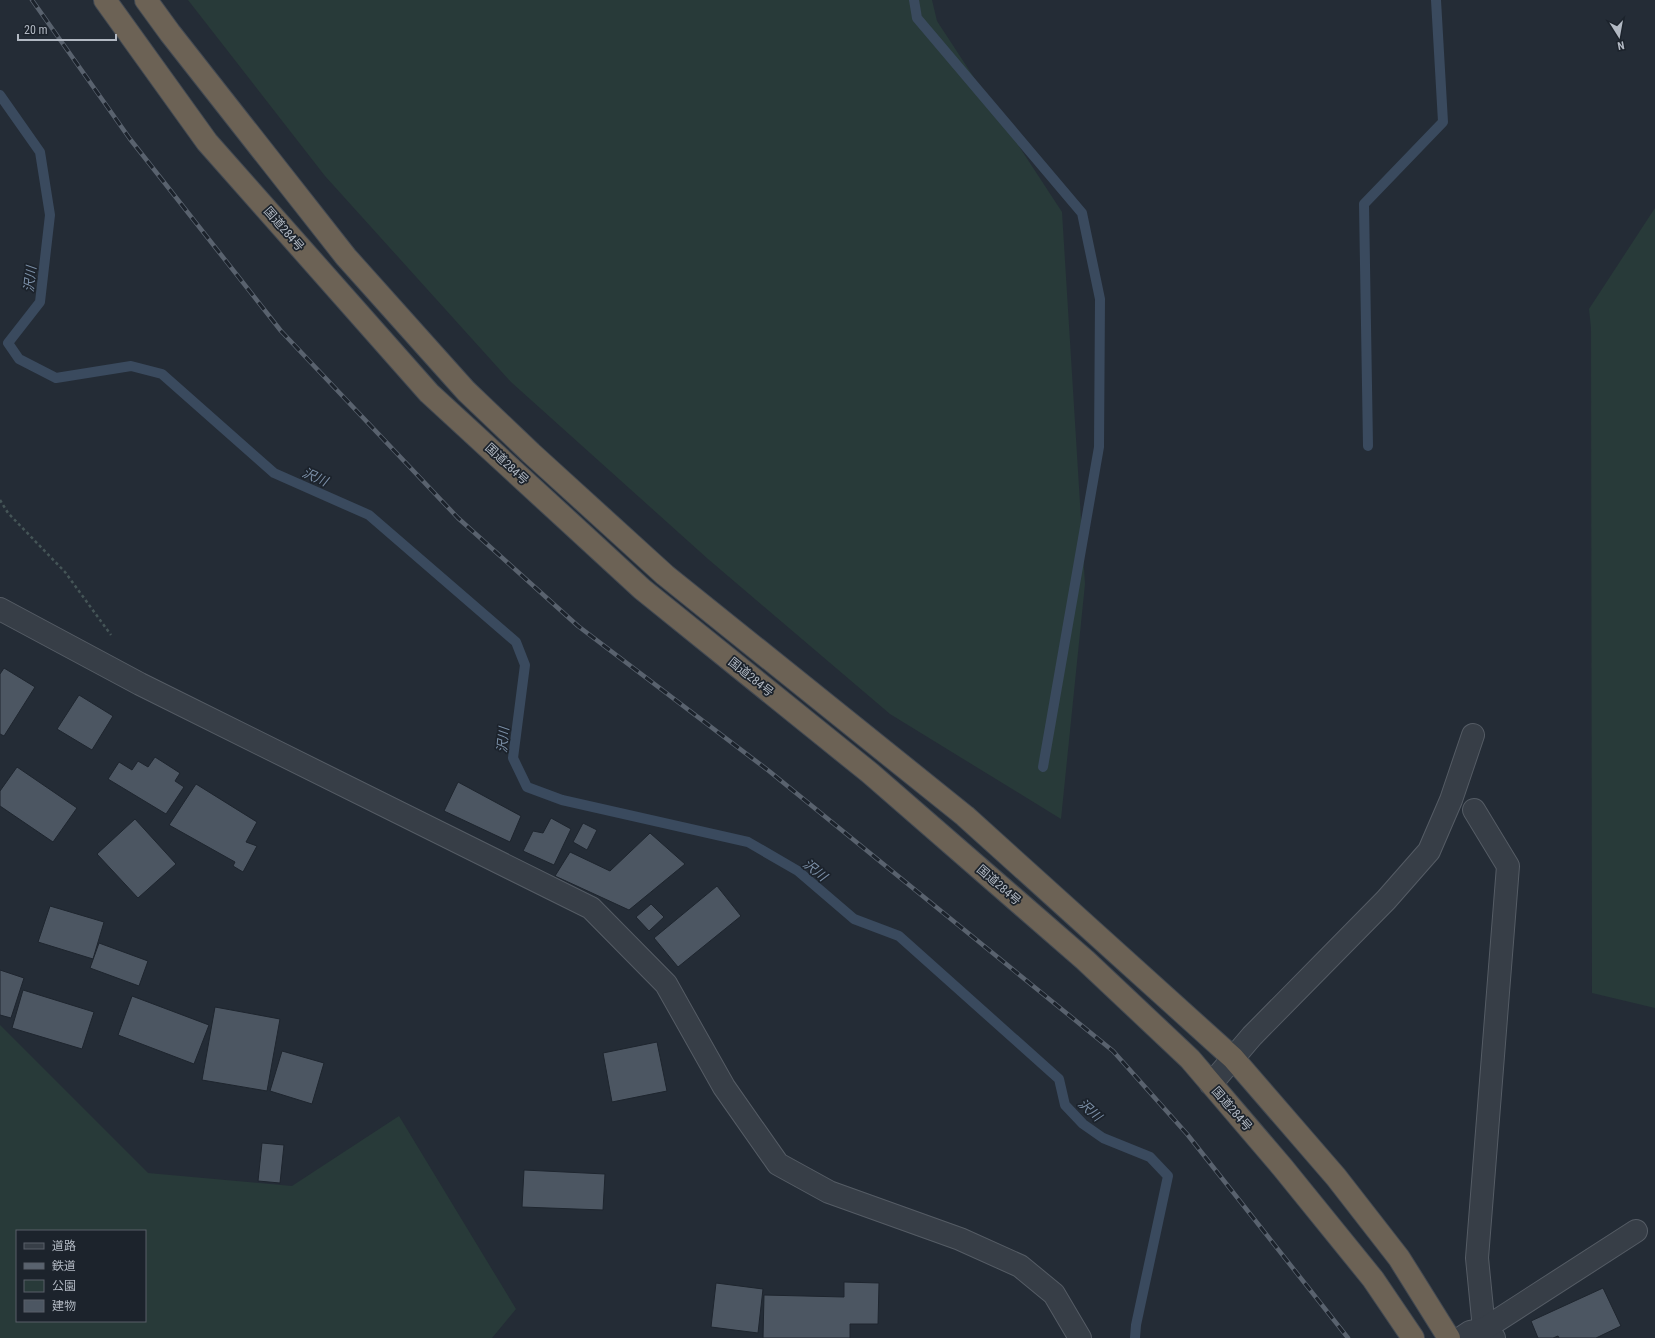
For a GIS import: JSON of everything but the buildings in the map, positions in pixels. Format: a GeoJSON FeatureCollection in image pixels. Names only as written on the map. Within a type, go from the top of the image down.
{"type":"FeatureCollection","features":[{"type":"Feature","properties":{"kind":"highway","name":"国道284号"},"geometry":{"type":"LineString","coordinates":[[105,0],[207,142],[429,393],[642,589],[870,773],[1085,960],[1190,1059],[1283,1168],[1368,1272],[1413,1338]]}},
{"type":"Feature","properties":{"kind":"highway","name":"国道284号"},"geometry":{"type":"LineString","coordinates":[[146,0],[170,33],[346,257],[466,391],[531,453],[665,575],[965,816],[1233,1058],[1336,1177],[1399,1258],[1449,1338]]}},
{"type":"Feature","properties":{"kind":"street"},"geometry":{"type":"LineString","coordinates":[[0,609],[140,684],[590,908],[666,984],[724,1087],[778,1164],[829,1192],[960,1239],[1020,1266],[1054,1294],[1080,1338]]}},
{"type":"Feature","properties":{"kind":"street"},"geometry":{"type":"LineString","coordinates":[[1211,1084],[1252,1036],[1386,900],[1429,850],[1451,800],[1473,735]]}},
{"type":"Feature","properties":{"kind":"street"},"geometry":{"type":"LineString","coordinates":[[1474,810],[1508,866],[1477,1258],[1489,1333]]}},
{"type":"Feature","properties":{"kind":"street"},"geometry":{"type":"LineString","coordinates":[[1461,1338],[1470,1332],[1489,1333],[1636,1231]]}},
{"type":"Feature","properties":{"kind":"path"},"geometry":{"type":"LineString","coordinates":[[0,500],[8,513],[65,572],[114,639]]}},
{"type":"Feature","properties":{"kind":"green space"},"geometry":{"type":"Polygon","coordinates":[[[188,0],[932,0],[937,21],[1062,212],[1085,584],[1061,819],[890,714],[708,559],[511,382],[325,176],[188,0]]]}},
{"type":"Feature","properties":{"kind":"green space"},"geometry":{"type":"Polygon","coordinates":[[[1655,208],[1655,1008],[1592,993],[1591,328],[1589,309],[1655,208]]]}},
{"type":"Feature","properties":{"kind":"green space"},"geometry":{"type":"Polygon","coordinates":[[[0,1025],[148,1173],[292,1186],[399,1116],[516,1309],[492,1338],[0,1338],[0,1025]]]}},
{"type":"Feature","properties":{"kind":"waterway"},"geometry":{"type":"LineString","coordinates":[[914,0],[917,18],[1082,213],[1100,299],[1099,447],[1043,767]]}},
{"type":"Feature","properties":{"kind":"waterway"},"geometry":{"type":"LineString","coordinates":[[1368,446],[1364,204],[1443,122],[1436,0]]}},
{"type":"Feature","properties":{"kind":"waterway","name":"沢川"},"geometry":{"type":"LineString","coordinates":[[0,95],[40,152],[50,215],[40,302],[8,343],[19,359],[56,378],[131,366],[162,374],[274,473],[369,515],[516,642],[525,665],[513,758],[527,787],[562,800],[748,842],[798,871],[854,919],[899,936],[1059,1079],[1065,1105],[1083,1124],[1103,1138],[1150,1157],[1168,1176],[1136,1325],[1135,1338]]}},
{"type":"Feature","properties":{"kind":"railway"},"geometry":{"type":"LineString","coordinates":[[32,0],[130,139],[281,331],[458,518],[578,626],[769,771],[1113,1051],[1187,1134],[1348,1338]]}}]}
